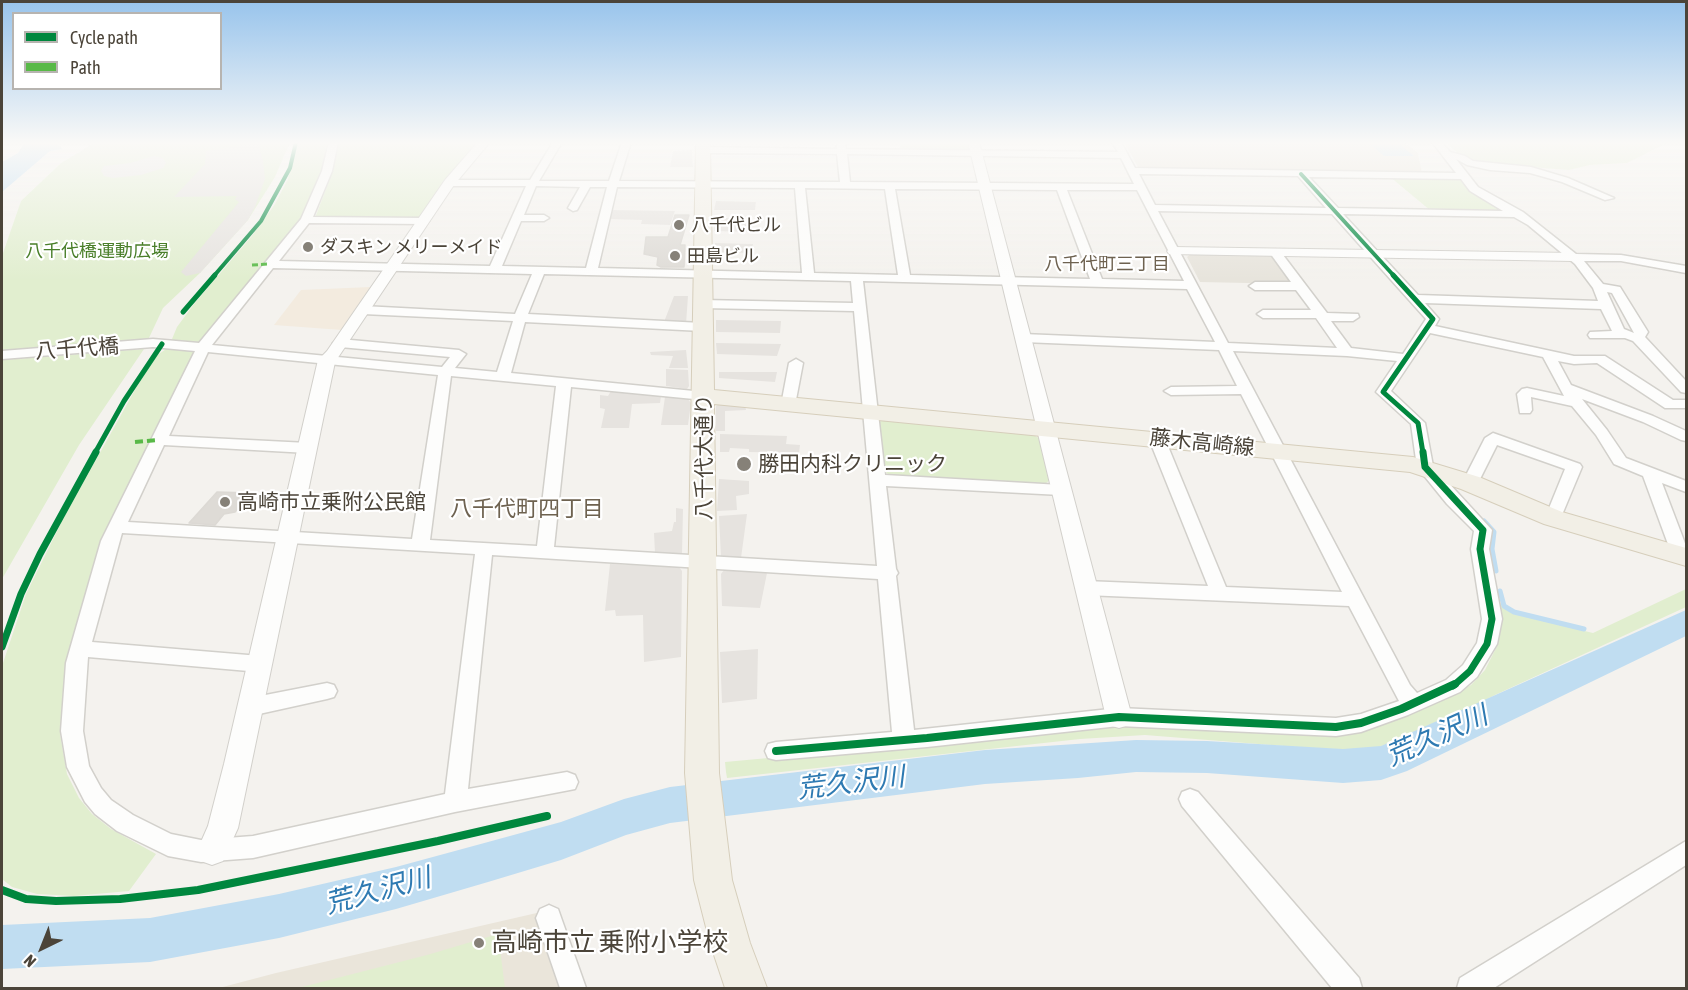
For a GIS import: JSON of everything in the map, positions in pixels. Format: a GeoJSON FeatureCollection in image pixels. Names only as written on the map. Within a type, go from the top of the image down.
{"type":"FeatureCollection","features":[{"type":"Feature","properties":{"kind":"main road","name":"八千代大通り"},"geometry":{"type":"LineString","coordinates":[[703,188],[702,773],[706,830],[713,880],[746,988]]}},
{"type":"Feature","properties":{"kind":"main road","name":"藤木高崎線"},"geometry":{"type":"LineString","coordinates":[[704,396],[1425,467],[1553,518],[1684,556]]}},
{"type":"Feature","properties":{"kind":"street"},"geometry":{"type":"LineString","coordinates":[[320,188],[306,220],[209,339],[116,527],[101,567],[75,670],[72,731],[78,767],[93,795],[115,816],[147,836],[184,849],[212,851],[272,843],[455,802],[567,782]]}},
{"type":"Feature","properties":{"kind":"street"},"geometry":{"type":"LineString","coordinates":[[212,851],[223,828],[327,360],[446,188]]}},
{"type":"Feature","properties":{"kind":"street"},"geometry":{"type":"LineString","coordinates":[[495,268],[531,188]]}},
{"type":"Feature","properties":{"kind":"street"},"geometry":{"type":"LineString","coordinates":[[573,208],[584,188]]}},
{"type":"Feature","properties":{"kind":"street"},"geometry":{"type":"LineString","coordinates":[[591,271],[612,188]]}},
{"type":"Feature","properties":{"kind":"street"},"geometry":{"type":"LineString","coordinates":[[800,188],[808,276]]}},
{"type":"Feature","properties":{"kind":"street"},"geometry":{"type":"LineString","coordinates":[[890,188],[904,279]]}},
{"type":"Feature","properties":{"kind":"street"},"geometry":{"type":"LineString","coordinates":[[985,188],[1119,717]]}},
{"type":"Feature","properties":{"kind":"street"},"geometry":{"type":"LineString","coordinates":[[1062,188],[1097,283]]}},
{"type":"Feature","properties":{"kind":"street"},"geometry":{"type":"LineString","coordinates":[[1141,188],[1403,691],[1413,703]]}},
{"type":"Feature","properties":{"kind":"street"},"geometry":{"type":"LineString","coordinates":[[776,751],[1119,717],[1324,728],[1361,723],[1453,686],[1465,676],[1482,654],[1490,633],[1492,619],[1480,549],[1483,530],[1425,467],[1419,425],[1400,405],[1383,392],[1433,319],[1314,188]]}},
{"type":"Feature","properties":{"kind":"street"},"geometry":{"type":"LineString","coordinates":[[1473,188],[1519,214],[1573,257],[1599,287],[1619,332],[1632,336],[1686,388]]}},
{"type":"Feature","properties":{"kind":"street"},"geometry":{"type":"LineString","coordinates":[[1582,188],[1609,198]]}},
{"type":"Feature","properties":{"kind":"street"},"geometry":{"type":"LineString","coordinates":[[1151,208],[1519,214]]}},
{"type":"Feature","properties":{"kind":"street"},"geometry":{"type":"LineString","coordinates":[[518,218],[544,218]]}},
{"type":"Feature","properties":{"kind":"street"},"geometry":{"type":"LineString","coordinates":[[306,220],[424,221]]}},
{"type":"Feature","properties":{"kind":"street"},"geometry":{"type":"LineString","coordinates":[[1174,251],[1621,258],[1686,269]]}},
{"type":"Feature","properties":{"kind":"street"},"geometry":{"type":"LineString","coordinates":[[1276,253],[1347,352]]}},
{"type":"Feature","properties":{"kind":"street"},"geometry":{"type":"LineString","coordinates":[[269,264],[1192,285]]}},
{"type":"Feature","properties":{"kind":"street"},"geometry":{"type":"LineString","coordinates":[[503,376],[520,318],[540,269]]}},
{"type":"Feature","properties":{"kind":"street"},"geometry":{"type":"LineString","coordinates":[[857,277],[889,573],[904,740]]}},
{"type":"Feature","properties":{"kind":"street"},"geometry":{"type":"LineString","coordinates":[[1255,286],[1300,286]]}},
{"type":"Feature","properties":{"kind":"street"},"geometry":{"type":"LineString","coordinates":[[1595,335],[1632,336],[1641,333],[1616,290],[1599,287]]}},
{"type":"Feature","properties":{"kind":"street"},"geometry":{"type":"LineString","coordinates":[[1414,299],[1606,304]]}},
{"type":"Feature","properties":{"kind":"street"},"geometry":{"type":"LineString","coordinates":[[363,310],[520,318],[702,315],[861,307]]}},
{"type":"Feature","properties":{"kind":"street"},"geometry":{"type":"LineString","coordinates":[[1263,314],[1353,317]]}},
{"type":"Feature","properties":{"kind":"street"},"geometry":{"type":"LineString","coordinates":[[1427,328],[1518,356],[1603,360],[1670,405],[1686,404]]}},
{"type":"Feature","properties":{"kind":"street"},"geometry":{"type":"LineString","coordinates":[[1023,338],[1347,352],[1397,355],[1406,358]]}},
{"type":"Feature","properties":{"kind":"street","name":"八千代橋"},"geometry":{"type":"LineString","coordinates":[[2,355],[153,343],[704,396]]}},
{"type":"Feature","properties":{"kind":"street"},"geometry":{"type":"LineString","coordinates":[[340,343],[459,354],[446,371],[420,546]]}},
{"type":"Feature","properties":{"kind":"street"},"geometry":{"type":"LineString","coordinates":[[1549,356],[1565,388],[1602,433],[1620,461],[1686,487]]}},
{"type":"Feature","properties":{"kind":"street"},"geometry":{"type":"LineString","coordinates":[[788,405],[796,363]]}},
{"type":"Feature","properties":{"kind":"street"},"geometry":{"type":"LineString","coordinates":[[545,553],[564,382]]}},
{"type":"Feature","properties":{"kind":"street"},"geometry":{"type":"LineString","coordinates":[[1565,388],[1648,419],[1686,437]]}},
{"type":"Feature","properties":{"kind":"street"},"geometry":{"type":"LineString","coordinates":[[1171,391],[1245,390]]}},
{"type":"Feature","properties":{"kind":"street"},"geometry":{"type":"LineString","coordinates":[[1525,410],[1524,394],[1527,392],[1576,403]]}},
{"type":"Feature","properties":{"kind":"street"},"geometry":{"type":"LineString","coordinates":[[1470,483],[1493,438],[1574,467],[1553,518]]}},
{"type":"Feature","properties":{"kind":"street"},"geometry":{"type":"LineString","coordinates":[[1157,439],[1220,594]]}},
{"type":"Feature","properties":{"kind":"street"},"geometry":{"type":"LineString","coordinates":[[158,440],[308,447]]}},
{"type":"Feature","properties":{"kind":"street"},"geometry":{"type":"LineString","coordinates":[[1650,474],[1684,556]]}},
{"type":"Feature","properties":{"kind":"street"},"geometry":{"type":"LineString","coordinates":[[878,480],[1061,490]]}},
{"type":"Feature","properties":{"kind":"street"},"geometry":{"type":"LineString","coordinates":[[116,527],[889,573]]}},
{"type":"Feature","properties":{"kind":"street"},"geometry":{"type":"LineString","coordinates":[[455,802],[484,550]]}},
{"type":"Feature","properties":{"kind":"street"},"geometry":{"type":"LineString","coordinates":[[1085,588],[1356,599]]}},
{"type":"Feature","properties":{"kind":"street"},"geometry":{"type":"LineString","coordinates":[[79,649],[260,664]]}},
{"type":"Feature","properties":{"kind":"street"},"geometry":{"type":"LineString","coordinates":[[250,707],[327,691]]}},
{"type":"Feature","properties":{"kind":"street"},"geometry":{"type":"LineString","coordinates":[[1190,799],[1349,988]]}},
{"type":"Feature","properties":{"kind":"street"},"geometry":{"type":"LineString","coordinates":[[1470,988],[1686,853]]}},
{"type":"Feature","properties":{"kind":"street"},"geometry":{"type":"LineString","coordinates":[[549,918],[573,988]]}},
{"type":"Feature","properties":{"kind":"shaded area"},"geometry":{"type":"Polygon","coordinates":[[[182,188],[262,188],[248,220],[200,273],[186,276],[181,272],[239,202],[235,199],[237,196],[174,197],[182,188]]]}},
{"type":"Feature","properties":{"kind":"shaded area"},"geometry":{"type":"Polygon","coordinates":[[[716,201],[756,202],[755,210],[714,210],[716,201]]]}},
{"type":"Feature","properties":{"kind":"shaded area"},"geometry":{"type":"Polygon","coordinates":[[[612,210],[675,211],[670,225],[641,224],[642,220],[608,219],[612,210]]]}},
{"type":"Feature","properties":{"kind":"shaded area"},"geometry":{"type":"Polygon","coordinates":[[[715,218],[752,218],[750,232],[714,231],[715,218]]]}},
{"type":"Feature","properties":{"kind":"shaded area"},"geometry":{"type":"Polygon","coordinates":[[[715,243],[753,244],[751,253],[714,252],[715,243]]]}},
{"type":"Feature","properties":{"kind":"shaded area"},"geometry":{"type":"Polygon","coordinates":[[[1192,253],[1276,257],[1295,284],[1200,282],[1187,257],[1192,253]]]}},
{"type":"Feature","properties":{"kind":"shaded area"},"geometry":{"type":"Polygon","coordinates":[[[371,287],[342,330],[274,325],[301,290],[371,287]]]}},
{"type":"Feature","properties":{"kind":"shaded area"},"geometry":{"type":"Polygon","coordinates":[[[674,296],[688,296],[686,324],[664,322],[674,296]]]}},
{"type":"Feature","properties":{"kind":"shaded area"},"geometry":{"type":"Polygon","coordinates":[[[716,320],[781,321],[780,333],[716,332],[716,320]]]}},
{"type":"Feature","properties":{"kind":"shaded area"},"geometry":{"type":"Polygon","coordinates":[[[716,343],[781,344],[777,356],[717,354],[716,343]]]}},
{"type":"Feature","properties":{"kind":"shaded area"},"geometry":{"type":"Polygon","coordinates":[[[686,350],[688,368],[669,368],[673,356],[651,355],[650,352],[686,350]]]}},
{"type":"Feature","properties":{"kind":"shaded area"},"geometry":{"type":"Polygon","coordinates":[[[666,369],[688,370],[689,386],[687,389],[666,386],[666,369]]]}},
{"type":"Feature","properties":{"kind":"shaded area"},"geometry":{"type":"Polygon","coordinates":[[[719,372],[777,372],[775,382],[719,378],[719,372]]]}},
{"type":"Feature","properties":{"kind":"shaded area"},"geometry":{"type":"Polygon","coordinates":[[[611,391],[661,396],[660,403],[632,404],[629,428],[601,428],[605,409],[600,408],[600,395],[608,396],[611,391]]]}},
{"type":"Feature","properties":{"kind":"shaded area"},"geometry":{"type":"Polygon","coordinates":[[[665,397],[687,398],[691,403],[688,425],[661,425],[665,397]]]}},
{"type":"Feature","properties":{"kind":"shaded area"},"geometry":{"type":"Polygon","coordinates":[[[718,404],[745,405],[746,410],[725,411],[725,431],[716,431],[716,406],[718,404]]]}},
{"type":"Feature","properties":{"kind":"shaded area"},"geometry":{"type":"Polygon","coordinates":[[[720,434],[787,436],[786,444],[800,445],[799,453],[749,452],[749,449],[730,448],[729,452],[720,452],[720,434]]]}},
{"type":"Feature","properties":{"kind":"shaded area"},"geometry":{"type":"Polygon","coordinates":[[[719,479],[749,481],[749,494],[736,496],[737,510],[717,511],[719,479]]]}},
{"type":"Feature","properties":{"kind":"shaded area"},"geometry":{"type":"Polygon","coordinates":[[[676,508],[683,509],[682,554],[655,553],[654,533],[672,531],[674,522],[676,522],[676,508]]]}},
{"type":"Feature","properties":{"kind":"shaded area"},"geometry":{"type":"Polygon","coordinates":[[[747,514],[741,558],[721,557],[719,516],[747,514]]]}},
{"type":"Feature","properties":{"kind":"shaded area"},"geometry":{"type":"Polygon","coordinates":[[[610,564],[679,567],[682,571],[681,657],[644,662],[643,615],[616,616],[615,610],[605,611],[610,564]]]}},
{"type":"Feature","properties":{"kind":"shaded area"},"geometry":{"type":"Polygon","coordinates":[[[724,570],[767,573],[760,608],[722,606],[721,574],[724,570]]]}},
{"type":"Feature","properties":{"kind":"shaded area"},"geometry":{"type":"Polygon","coordinates":[[[758,649],[757,699],[722,703],[720,652],[758,649]]]}},
{"type":"Feature","properties":{"kind":"shaded area","name":"高崎市立 乗附小学校"},"geometry":{"type":"Polygon","coordinates":[[[541,912],[564,988],[219,988],[276,973],[541,912]]]}},
{"type":"Feature","properties":{"kind":"green space","name":"八千代橋運動広場"},"geometry":{"type":"Polygon","coordinates":[[[34,188],[268,188],[248,220],[200,273],[163,308],[148,340],[2,352],[2,256],[21,201],[34,188]]]}},
{"type":"Feature","properties":{"kind":"green space"},"geometry":{"type":"Polygon","coordinates":[[[283,188],[315,188],[304,214],[197,344],[175,342],[172,339],[177,327],[275,204],[283,188]]]}},
{"type":"Feature","properties":{"kind":"green space"},"geometry":{"type":"Polygon","coordinates":[[[326,188],[442,188],[421,216],[415,219],[315,218],[326,188]]]}},
{"type":"Feature","properties":{"kind":"green space"},"geometry":{"type":"Polygon","coordinates":[[[1404,188],[1470,188],[1507,213],[1431,211],[1404,188]]]}},
{"type":"Feature","properties":{"kind":"green space"},"geometry":{"type":"Polygon","coordinates":[[[168,348],[196,352],[97,553],[69,652],[60,734],[67,774],[79,798],[92,814],[111,829],[156,854],[129,891],[74,896],[37,894],[12,887],[2,879],[2,666],[26,594],[62,521],[136,388],[157,355],[168,348]]]}},
{"type":"Feature","properties":{"kind":"green space"},"geometry":{"type":"Polygon","coordinates":[[[144,349],[79,445],[2,579],[2,360],[144,349]]]}},
{"type":"Feature","properties":{"kind":"green space"},"geometry":{"type":"Polygon","coordinates":[[[886,419],[1029,433],[1039,438],[1050,480],[1045,484],[892,477],[885,472],[879,422],[886,419]]]}},
{"type":"Feature","properties":{"kind":"green space"},"geometry":{"type":"Polygon","coordinates":[[[1686,589],[1686,607],[1495,695],[1442,722],[1374,749],[1334,750],[1145,735],[1080,739],[727,778],[725,762],[1137,724],[1329,736],[1351,734],[1419,710],[1471,685],[1485,670],[1497,646],[1501,626],[1499,602],[1514,614],[1593,633],[1686,589]]]}},
{"type":"Feature","properties":{"kind":"green space"},"geometry":{"type":"Polygon","coordinates":[[[498,934],[505,988],[298,988],[427,955],[498,934]]]}},
{"type":"Feature","properties":{"kind":"building"},"geometry":{"type":"Polygon","coordinates":[[[675,215],[689,215],[680,245],[685,245],[684,267],[661,267],[657,265],[658,257],[644,254],[646,237],[668,237],[675,215]]]}},
{"type":"Feature","properties":{"kind":"building","name":"高崎市立乗附公民館"},"geometry":{"type":"Polygon","coordinates":[[[217,492],[251,493],[235,512],[224,514],[215,525],[189,523],[217,492]]]}},
{"type":"Feature","properties":{"kind":"waterway"},"geometry":{"type":"LineString","coordinates":[[1484,521],[1494,532],[1492,549],[1496,571]]}},
{"type":"Feature","properties":{"kind":"waterway"},"geometry":{"type":"LineString","coordinates":[[1500,591],[1504,606],[1514,612],[1584,629]]}},
{"type":"Feature","properties":{"kind":"waterway","name":"荒久沢川"},"geometry":{"type":"LineString","coordinates":[[2,947],[150,940],[279,916],[396,888],[488,862],[561,841],[624,817],[670,805],[985,767],[1136,756],[1207,757],[1343,766],[1381,763],[1394,759],[1686,622]]}},
{"type":"Feature","properties":{"kind":"marked path"},"geometry":{"type":"LineString","coordinates":[[252,265],[269,264]]}},
{"type":"Feature","properties":{"kind":"marked path"},"geometry":{"type":"LineString","coordinates":[[135,442],[158,440]]}},
{"type":"Feature","properties":{"kind":"cycle path"},"geometry":{"type":"LineString","coordinates":[[183,312],[261,221],[279,188]]}},
{"type":"Feature","properties":{"kind":"cycle path"},"geometry":{"type":"LineString","coordinates":[[776,751],[927,738],[1119,717],[1336,727],[1361,723],[1401,709],[1453,686],[1470,671],[1487,644],[1492,619],[1480,549],[1483,530],[1425,467],[1418,423],[1383,392],[1433,319],[1314,188]]}},
{"type":"Feature","properties":{"kind":"cycle path"},"geometry":{"type":"LineString","coordinates":[[2,647],[21,594],[40,554],[124,401],[162,344]]}},
{"type":"Feature","properties":{"kind":"cycle path"},"geometry":{"type":"LineString","coordinates":[[2,890],[26,899],[56,901],[120,899],[198,890],[438,841],[547,816]]}},
{"type":"Feature","properties":{"kind":"place","name":"八千代ビル"},"geometry":{"type":"Point","coordinates":[679,225]}},
{"type":"Feature","properties":{"kind":"place","name":"ダスキン メリーメイド"},"geometry":{"type":"Point","coordinates":[308,247]}},
{"type":"Feature","properties":{"kind":"place","name":"田島ビル"},"geometry":{"type":"Point","coordinates":[675,256]}},
{"type":"Feature","properties":{"kind":"place","name":"勝田内科クリニック"},"geometry":{"type":"Point","coordinates":[744,464]}},
{"type":"Feature","properties":{"kind":"place","name":"高崎市立乗附公民館"},"geometry":{"type":"Point","coordinates":[225,502]}},
{"type":"Feature","properties":{"kind":"place","name":"高崎市立 乗附小学校"},"geometry":{"type":"Point","coordinates":[479,943]}},
{"type":"Feature","properties":{"kind":"district","name":"八千代町三丁目"},"geometry":{"type":"Point","coordinates":[1107,264]}},
{"type":"Feature","properties":{"kind":"district","name":"八千代町四丁目"},"geometry":{"type":"Point","coordinates":[527,509]}}]}
